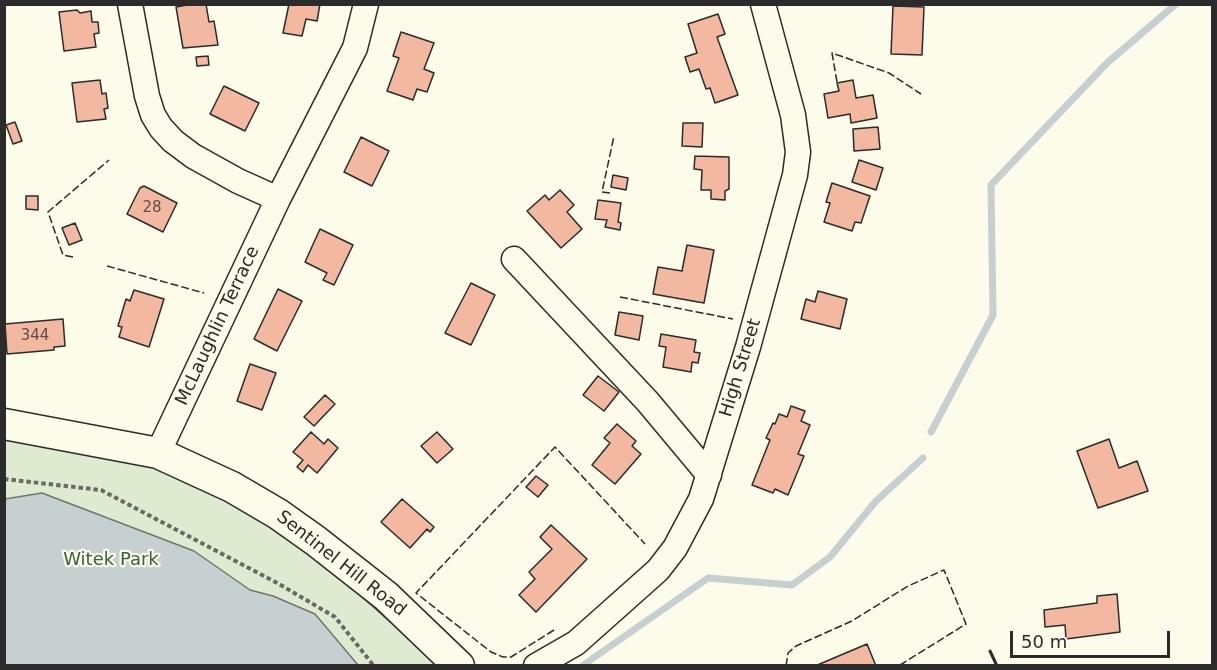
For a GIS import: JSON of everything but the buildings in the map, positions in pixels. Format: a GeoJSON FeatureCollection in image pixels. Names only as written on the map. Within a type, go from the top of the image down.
{"type":"FeatureCollection","features":[{"type":"Feature","properties":{"kind":"main road","name":"Sentinel Hill Road"},"geometry":{"type":"LineString","coordinates":[[4,424],[158,453],[232,487],[278,514],[386,596],[459,666]]}},
{"type":"Feature","properties":{"kind":"street"},"geometry":{"type":"LineString","coordinates":[[130,4],[147,96],[153,115],[161,128],[173,141],[193,156],[238,181],[278,199]]}},
{"type":"Feature","properties":{"kind":"street","name":"McLaughlin Terrace"},"geometry":{"type":"LineString","coordinates":[[158,453],[278,199],[354,48],[366,4]]}},
{"type":"Feature","properties":{"kind":"street","name":"High Street"},"geometry":{"type":"LineString","coordinates":[[536,666],[576,643],[658,570],[690,523],[709,475],[748,347],[795,175],[798,152],[793,115],[763,4]]}},
{"type":"Feature","properties":{"kind":"street"},"geometry":{"type":"LineString","coordinates":[[514,259],[648,402],[709,475]]}},
{"type":"Feature","properties":{"kind":"path"},"geometry":{"type":"LineString","coordinates":[[4,479],[101,490],[279,584],[335,617],[374,666]]}},
{"type":"Feature","properties":{"kind":"green space","name":"Witek Park"},"geometry":{"type":"Polygon","coordinates":[[[4,430],[158,465],[236,503],[319,559],[439,665],[5,665],[4,430]]]}},
{"type":"Feature","properties":{"kind":"shaded area"},"geometry":{"type":"Polygon","coordinates":[[[42,493],[194,551],[250,590],[273,596],[315,614],[358,665],[5,665],[5,499],[42,493]]]}},
{"type":"Feature","properties":{"kind":"waterway"},"geometry":{"type":"LineString","coordinates":[[931,432],[993,315],[991,185],[1107,63],[1176,4]]}},
{"type":"Feature","properties":{"kind":"waterway"},"geometry":{"type":"LineString","coordinates":[[582,666],[708,578],[792,585],[830,557],[876,501],[923,458]]}},
{"type":"Feature","properties":{"kind":"fence"},"geometry":{"type":"LineString","coordinates":[[837,82],[832,53],[889,73],[921,94]]}},
{"type":"Feature","properties":{"kind":"fence"},"geometry":{"type":"LineString","coordinates":[[610,193],[602,192],[614,136]]}},
{"type":"Feature","properties":{"kind":"fence"},"geometry":{"type":"LineString","coordinates":[[73,257],[63,255],[48,212],[109,160]]}},
{"type":"Feature","properties":{"kind":"fence"},"geometry":{"type":"LineString","coordinates":[[107,266],[204,293]]}},
{"type":"Feature","properties":{"kind":"fence"},"geometry":{"type":"LineString","coordinates":[[620,297],[733,319]]}},
{"type":"Feature","properties":{"kind":"fence"},"geometry":{"type":"LineString","coordinates":[[554,630],[511,657],[503,657],[491,652],[416,593],[555,447],[645,544]]}},
{"type":"Feature","properties":{"kind":"fence"},"geometry":{"type":"LineString","coordinates":[[786,666],[788,653],[796,646],[852,621],[908,586],[944,570],[966,624],[900,665]]}},
{"type":"Feature","properties":{"kind":"wall"},"geometry":{"type":"LineString","coordinates":[[990,651],[997,666]]}}]}
